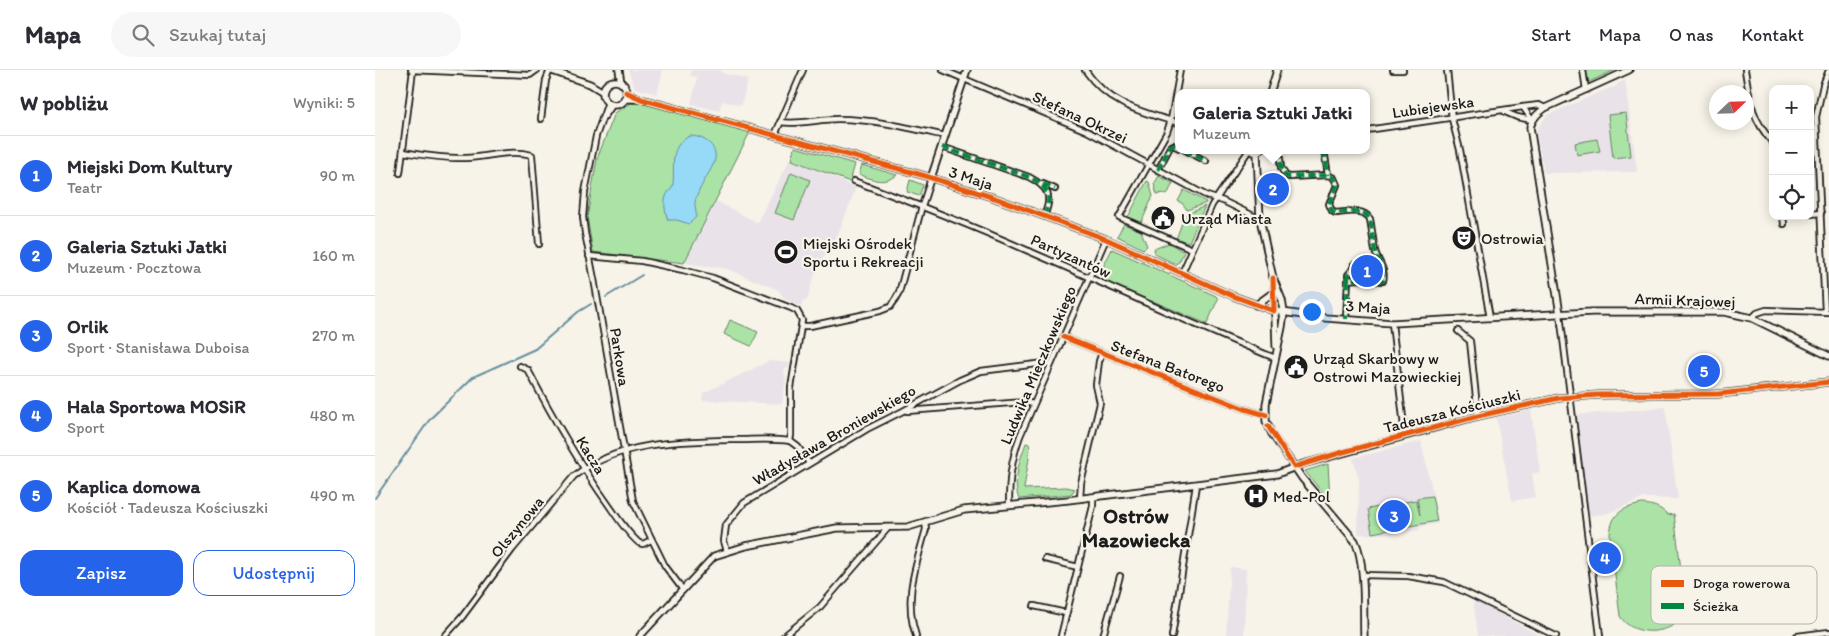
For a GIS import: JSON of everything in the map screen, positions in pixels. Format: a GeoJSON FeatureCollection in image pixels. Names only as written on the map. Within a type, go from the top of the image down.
{"type":"FeatureCollection","features":[{"type":"Feature","properties":{"kind":"street"},"geometry":{"type":"LineString","coordinates":[[400,173],[412,70],[529,75],[537,70]]}},
{"type":"Feature","properties":{"kind":"street"},"geometry":{"type":"LineString","coordinates":[[541,119],[549,70],[604,89]]}},
{"type":"Feature","properties":{"kind":"street"},"geometry":{"type":"LineString","coordinates":[[618,82],[609,83],[604,89],[603,96],[610,103],[619,104],[624,99],[626,92],[618,82],[619,70]]}},
{"type":"Feature","properties":{"kind":"street"},"geometry":{"type":"LineString","coordinates":[[775,135],[803,70]]}},
{"type":"Feature","properties":{"kind":"street","name":"Stefana Okrzei"},"geometry":{"type":"LineString","coordinates":[[943,70],[1087,131],[1207,196],[1260,219]]}},
{"type":"Feature","properties":{"kind":"street"},"geometry":{"type":"LineString","coordinates":[[801,326],[867,315],[890,307],[899,294],[922,206],[967,70]]}},
{"type":"Feature","properties":{"kind":"street"},"geometry":{"type":"LineString","coordinates":[[1085,70],[1105,92],[1127,107],[1175,122]]}},
{"type":"Feature","properties":{"kind":"street"},"geometry":{"type":"LineString","coordinates":[[1177,89],[1180,70]]}},
{"type":"Feature","properties":{"kind":"street"},"geometry":{"type":"LineString","coordinates":[[1271,89],[1277,70]]}},
{"type":"Feature","properties":{"kind":"street"},"geometry":{"type":"LineString","coordinates":[[1393,70],[1403,70]]}},
{"type":"Feature","properties":{"kind":"street"},"geometry":{"type":"LineString","coordinates":[[1447,70],[1452,119],[1460,150],[1490,318]]}},
{"type":"Feature","properties":{"kind":"street"},"geometry":{"type":"LineString","coordinates":[[1583,70],[1586,90]]}},
{"type":"Feature","properties":{"kind":"street","name":"Lubiejewska"},"geometry":{"type":"LineString","coordinates":[[1503,111],[1517,117],[1532,120],[1537,113],[1545,108],[1629,70]]}},
{"type":"Feature","properties":{"kind":"street"},"geometry":{"type":"LineString","coordinates":[[1745,70],[1755,119],[1769,139]]}},
{"type":"Feature","properties":{"kind":"street"},"geometry":{"type":"LineString","coordinates":[[1752,318],[1757,313],[1766,310],[1827,312],[1816,117],[1823,85],[1829,70]]}},
{"type":"Feature","properties":{"kind":"street","name":"3 Maja"},"geometry":{"type":"LineString","coordinates":[[626,92],[641,99],[931,178],[1044,216],[1105,239],[1256,305],[1274,311],[1392,323],[1560,314]]}},
{"type":"Feature","properties":{"kind":"street"},"geometry":{"type":"LineString","coordinates":[[1175,98],[1171,120],[1149,165],[1119,217],[1192,249]]}},
{"type":"Feature","properties":{"kind":"street","name":"3 Maja"},"geometry":{"type":"LineString","coordinates":[[624,99],[641,99]]}},
{"type":"Feature","properties":{"kind":"street","name":"Parkowa"},"geometry":{"type":"LineString","coordinates":[[610,103],[596,136],[585,192],[583,217],[633,501],[665,566],[683,590]]}},
{"type":"Feature","properties":{"kind":"street","name":"Lubiejewska"},"geometry":{"type":"LineString","coordinates":[[1370,130],[1539,105],[1545,108]]}},
{"type":"Feature","properties":{"kind":"street"},"geometry":{"type":"LineString","coordinates":[[1523,107],[1532,120],[1530,135],[1560,314],[1600,636]]}},
{"type":"Feature","properties":{"kind":"street"},"geometry":{"type":"LineString","coordinates":[[780,122],[796,124],[830,119],[864,120],[945,136]]}},
{"type":"Feature","properties":{"kind":"street"},"geometry":{"type":"LineString","coordinates":[[1159,170],[1170,147],[1175,146]]}},
{"type":"Feature","properties":{"kind":"street"},"geometry":{"type":"LineString","coordinates":[[942,148],[1029,177],[1055,189]]}},
{"type":"Feature","properties":{"kind":"street"},"geometry":{"type":"LineString","coordinates":[[403,152],[450,158],[518,152],[532,155],[539,244]]}},
{"type":"Feature","properties":{"kind":"street"},"geometry":{"type":"LineString","coordinates":[[1193,154],[1207,161]]}},
{"type":"Feature","properties":{"kind":"street"},"geometry":{"type":"LineString","coordinates":[[1182,273],[1215,199],[1247,154]]}},
{"type":"Feature","properties":{"kind":"street"},"geometry":{"type":"LineString","coordinates":[[1259,154],[1260,219],[1273,278],[1277,350]]}},
{"type":"Feature","properties":{"kind":"street"},"geometry":{"type":"LineString","coordinates":[[1279,154],[1281,168],[1286,176],[1328,175],[1334,178],[1337,185],[1330,208],[1335,212],[1361,212],[1368,216],[1376,254],[1384,270],[1383,281],[1348,280]]}},
{"type":"Feature","properties":{"kind":"street"},"geometry":{"type":"LineString","coordinates":[[1325,154],[1328,175]]}},
{"type":"Feature","properties":{"kind":"street","name":"Partyzantów"},"geometry":{"type":"LineString","coordinates":[[854,181],[922,206],[1275,358]]}},
{"type":"Feature","properties":{"kind":"street"},"geometry":{"type":"LineString","coordinates":[[1043,184],[1049,198],[1044,216]]}},
{"type":"Feature","properties":{"kind":"street"},"geometry":{"type":"LineString","coordinates":[[1814,214],[1821,213]]}},
{"type":"Feature","properties":{"kind":"street"},"geometry":{"type":"LineString","coordinates":[[1784,220],[1784,224]]}},
{"type":"Feature","properties":{"kind":"street","name":"Ludwika Mieczkowskiego"},"geometry":{"type":"LineString","coordinates":[[1009,506],[1009,476],[1012,459],[1033,404],[1105,239]]}},
{"type":"Feature","properties":{"kind":"street"},"geometry":{"type":"LineString","coordinates":[[589,256],[642,261],[683,270],[713,278],[797,310],[803,320],[791,388],[790,441],[798,446],[809,463]]}},
{"type":"Feature","properties":{"kind":"street"},"geometry":{"type":"LineString","coordinates":[[1346,319],[1348,274],[1355,267],[1355,264]]}},
{"type":"Feature","properties":{"kind":"street"},"geometry":{"type":"LineString","coordinates":[[1273,278],[1282,300],[1284,313],[1283,327],[1275,358],[1265,415],[1272,434],[1294,467],[1355,541],[1360,553],[1362,575],[1363,636]]}},
{"type":"Feature","properties":{"kind":"street"},"geometry":{"type":"LineString","coordinates":[[1256,305],[1274,292]]}},
{"type":"Feature","properties":{"kind":"street","name":"Armii Krajowej"},"geometry":{"type":"LineString","coordinates":[[1560,314],[1706,311],[1733,313],[1752,318],[1829,356]]}},
{"type":"Feature","properties":{"kind":"street"},"geometry":{"type":"LineString","coordinates":[[1392,323],[1405,435]]}},
{"type":"Feature","properties":{"kind":"street"},"geometry":{"type":"LineString","coordinates":[[1458,331],[1470,341],[1478,416]]}},
{"type":"Feature","properties":{"kind":"street","name":"Stefana Batorego"},"geometry":{"type":"LineString","coordinates":[[1063,337],[1245,409],[1265,415]]}},
{"type":"Feature","properties":{"kind":"street"},"geometry":{"type":"LineString","coordinates":[[1080,498],[1081,483],[1100,403],[1097,385],[1099,360],[1102,353]]}},
{"type":"Feature","properties":{"kind":"street","name":"Władysława Broniewskiego"},"geometry":{"type":"LineString","coordinates":[[727,552],[724,541],[726,525],[744,503],[867,429],[960,380],[981,371],[1045,362],[1050,364]]}},
{"type":"Feature","properties":{"kind":"street","name":"Kacza"},"geometry":{"type":"LineString","coordinates":[[520,366],[528,370],[557,424],[603,497],[637,542],[643,544],[651,540]]}},
{"type":"Feature","properties":{"kind":"street","name":"Tadeusza Kościuszki"},"geometry":{"type":"LineString","coordinates":[[727,552],[784,538],[837,528],[908,526],[964,510],[1093,497],[1277,474],[1294,467],[1405,435],[1522,405],[1570,397],[1718,394],[1829,382]]}},
{"type":"Feature","properties":{"kind":"street"},"geometry":{"type":"LineString","coordinates":[[903,411],[1025,402],[1033,404]]}},
{"type":"Feature","properties":{"kind":"street","name":"Olszynowa"},"geometry":{"type":"LineString","coordinates":[[445,636],[486,586],[512,550],[574,476],[585,468],[632,448],[674,442],[782,439],[790,441]]}},
{"type":"Feature","properties":{"kind":"street"},"geometry":{"type":"LineString","coordinates":[[1172,636],[1196,485]]}},
{"type":"Feature","properties":{"kind":"street"},"geometry":{"type":"LineString","coordinates":[[1061,636],[1093,506],[1093,497]]}},
{"type":"Feature","properties":{"kind":"street"},"geometry":{"type":"LineString","coordinates":[[916,636],[911,621],[910,603],[912,582],[926,529],[925,522]]}},
{"type":"Feature","properties":{"kind":"street"},"geometry":{"type":"LineString","coordinates":[[784,636],[820,607],[888,528]]}},
{"type":"Feature","properties":{"kind":"street"},"geometry":{"type":"LineString","coordinates":[[640,636],[714,556],[727,552]]}},
{"type":"Feature","properties":{"kind":"street"},"geometry":{"type":"LineString","coordinates":[[1045,559],[1078,567]]}},
{"type":"Feature","properties":{"kind":"street"},"geometry":{"type":"LineString","coordinates":[[1362,575],[1408,576],[1444,582],[1556,636]]}},
{"type":"Feature","properties":{"kind":"street"},"geometry":{"type":"LineString","coordinates":[[1103,636],[1120,576]]}},
{"type":"Feature","properties":{"kind":"street"},"geometry":{"type":"LineString","coordinates":[[1034,606],[1066,613]]}},
{"type":"Feature","properties":{"kind":"street"},"geometry":{"type":"LineString","coordinates":[[1797,636],[1829,632]]}},
{"type":"Feature","properties":{"kind":"shaded area"},"geometry":{"type":"Polygon","coordinates":[[[628,70],[663,70],[657,94],[635,88],[628,70]]]}},
{"type":"Feature","properties":{"kind":"shaded area"},"geometry":{"type":"Polygon","coordinates":[[[691,70],[721,70],[722,73],[748,80],[741,106],[722,101],[719,111],[691,104],[697,78],[690,75],[691,70]]]}},
{"type":"Feature","properties":{"kind":"shaded area"},"geometry":{"type":"Polygon","coordinates":[[[1625,80],[1637,172],[1544,173],[1536,131],[1547,115],[1617,86],[1617,84],[1625,80]]]}},
{"type":"Feature","properties":{"kind":"shaded area"},"geometry":{"type":"Polygon","coordinates":[[[790,159],[856,187],[840,230],[820,262],[807,301],[803,301],[801,307],[785,299],[778,290],[728,269],[684,263],[716,201],[758,223],[790,159]]]}},
{"type":"Feature","properties":{"kind":"shaded area"},"geometry":{"type":"Polygon","coordinates":[[[769,361],[789,363],[789,367],[785,369],[784,374],[786,377],[782,404],[702,400],[703,393],[769,361]]]}},
{"type":"Feature","properties":{"kind":"shaded area"},"geometry":{"type":"Polygon","coordinates":[[[1665,407],[1678,499],[1644,498],[1606,514],[1588,516],[1576,415],[1665,407]]]}},
{"type":"Feature","properties":{"kind":"shaded area"},"geometry":{"type":"Polygon","coordinates":[[[1531,410],[1540,472],[1532,474],[1536,497],[1512,501],[1496,418],[1531,410]]]}},
{"type":"Feature","properties":{"kind":"shaded area"},"geometry":{"type":"Polygon","coordinates":[[[1421,441],[1438,523],[1420,527],[1419,530],[1395,534],[1358,534],[1359,479],[1353,458],[1421,441]]]}},
{"type":"Feature","properties":{"kind":"shaded area"},"geometry":{"type":"Polygon","coordinates":[[[1230,567],[1246,569],[1244,636],[1226,636],[1230,567]]]}},
{"type":"Feature","properties":{"kind":"shaded area"},"geometry":{"type":"Polygon","coordinates":[[[1473,599],[1540,636],[1478,636],[1473,599]]]}},
{"type":"Feature","properties":{"kind":"green space"},"geometry":{"type":"Polygon","coordinates":[[[1586,70],[1615,70],[1589,82],[1586,70]]]}},
{"type":"Feature","properties":{"kind":"green space"},"geometry":{"type":"Polygon","coordinates":[[[631,103],[645,104],[751,130],[684,263],[593,252],[587,217],[597,159],[615,113],[631,103]]]}},
{"type":"Feature","properties":{"kind":"green space"},"geometry":{"type":"Polygon","coordinates":[[[1626,113],[1631,156],[1613,158],[1608,115],[1626,113]]]}},
{"type":"Feature","properties":{"kind":"green space"},"geometry":{"type":"Polygon","coordinates":[[[1597,139],[1600,151],[1577,155],[1575,143],[1597,139]]]}},
{"type":"Feature","properties":{"kind":"green space"},"geometry":{"type":"Polygon","coordinates":[[[795,147],[855,164],[850,182],[792,160],[795,147]]]}},
{"type":"Feature","properties":{"kind":"green space"},"geometry":{"type":"Polygon","coordinates":[[[862,165],[897,175],[888,180],[874,180],[859,174],[862,165]]]}},
{"type":"Feature","properties":{"kind":"green space"},"geometry":{"type":"Polygon","coordinates":[[[791,172],[810,180],[794,220],[775,213],[791,172]]]}},
{"type":"Feature","properties":{"kind":"green space"},"geometry":{"type":"Polygon","coordinates":[[[1159,176],[1173,183],[1167,195],[1162,193],[1157,195],[1154,184],[1159,176]]]}},
{"type":"Feature","properties":{"kind":"green space"},"geometry":{"type":"Polygon","coordinates":[[[910,180],[923,185],[919,196],[907,192],[910,180]]]}},
{"type":"Feature","properties":{"kind":"green space"},"geometry":{"type":"Polygon","coordinates":[[[1147,181],[1153,196],[1140,223],[1128,217],[1147,181]]]}},
{"type":"Feature","properties":{"kind":"green space"},"geometry":{"type":"Polygon","coordinates":[[[1184,190],[1206,203],[1187,210],[1178,201],[1184,190]]]}},
{"type":"Feature","properties":{"kind":"green space"},"geometry":{"type":"Polygon","coordinates":[[[1205,206],[1189,242],[1176,239],[1185,215],[1205,206]]]}},
{"type":"Feature","properties":{"kind":"green space"},"geometry":{"type":"Polygon","coordinates":[[[1124,224],[1141,231],[1147,246],[1143,249],[1117,236],[1124,224]]]}},
{"type":"Feature","properties":{"kind":"green space"},"geometry":{"type":"Polygon","coordinates":[[[1169,243],[1184,252],[1179,262],[1175,264],[1155,254],[1154,249],[1169,243]]]}},
{"type":"Feature","properties":{"kind":"green space"},"geometry":{"type":"Polygon","coordinates":[[[1112,249],[1216,296],[1218,299],[1207,324],[1097,279],[1112,249]]]}},
{"type":"Feature","properties":{"kind":"green space"},"geometry":{"type":"Polygon","coordinates":[[[730,320],[758,332],[751,346],[724,334],[730,320]]]}},
{"type":"Feature","properties":{"kind":"green space"},"geometry":{"type":"Polygon","coordinates":[[[1026,443],[1029,444],[1030,452],[1024,489],[1066,487],[1075,489],[1071,494],[1019,499],[1016,486],[1017,478],[1019,464],[1026,443]]]}},
{"type":"Feature","properties":{"kind":"green space"},"geometry":{"type":"Polygon","coordinates":[[[1328,464],[1330,499],[1329,501],[1305,471],[1328,464]]]}},
{"type":"Feature","properties":{"kind":"green space"},"geometry":{"type":"Polygon","coordinates":[[[1432,496],[1437,521],[1372,533],[1368,509],[1416,500],[1420,515],[1417,498],[1432,496]]]}},
{"type":"Feature","properties":{"kind":"green space"},"geometry":{"type":"Polygon","coordinates":[[[1642,504],[1650,505],[1668,515],[1674,514],[1680,566],[1651,566],[1651,624],[1675,624],[1659,631],[1640,630],[1632,627],[1625,623],[1620,616],[1610,534],[1616,516],[1629,507],[1642,504]]]}},
{"type":"Feature","properties":{"kind":"water"},"geometry":{"type":"Polygon","coordinates":[[[690,136],[705,140],[713,147],[715,157],[714,163],[697,197],[695,204],[696,217],[689,224],[677,220],[668,220],[665,204],[667,194],[673,184],[675,151],[683,140],[690,136]]]}},
{"type":"Feature","properties":{"kind":"waterway"},"geometry":{"type":"LineString","coordinates":[[606,297],[642,275]]}},
{"type":"Feature","properties":{"kind":"waterway"},"geometry":{"type":"LineString","coordinates":[[375,498],[430,419],[473,377],[535,349],[578,312],[591,304]]}},
{"type":"Feature","properties":{"kind":"marked path"},"geometry":{"type":"LineString","coordinates":[[1158,170],[1170,147],[1175,146]]}},
{"type":"Feature","properties":{"kind":"marked path"},"geometry":{"type":"LineString","coordinates":[[942,147],[1029,177],[1041,184],[1048,198],[1044,216]]}},
{"type":"Feature","properties":{"kind":"marked path"},"geometry":{"type":"LineString","coordinates":[[1193,154],[1206,161]]}},
{"type":"Feature","properties":{"kind":"marked path"},"geometry":{"type":"LineString","coordinates":[[1279,154],[1281,168],[1286,176],[1328,175],[1334,178],[1337,185],[1329,204],[1332,211],[1335,213],[1364,213],[1370,219],[1375,251],[1384,277],[1383,281],[1348,280],[1346,319]]}},
{"type":"Feature","properties":{"kind":"marked path"},"geometry":{"type":"LineString","coordinates":[[1325,154],[1328,175]]}},
{"type":"Feature","properties":{"kind":"marked path"},"geometry":{"type":"LineString","coordinates":[[1043,184],[1055,189]]}},
{"type":"Feature","properties":{"kind":"marked path"},"geometry":{"type":"LineString","coordinates":[[1348,280],[1348,275],[1355,267],[1355,264]]}},
{"type":"Feature","properties":{"kind":"cycle path"},"geometry":{"type":"LineString","coordinates":[[626,92],[641,99],[922,175],[995,198],[1106,239],[1233,296],[1274,311],[1273,278]]}},
{"type":"Feature","properties":{"kind":"cycle path"},"geometry":{"type":"LineString","coordinates":[[1063,337],[1245,409],[1266,415]]}},
{"type":"Feature","properties":{"kind":"cycle path"},"geometry":{"type":"LineString","coordinates":[[1268,426],[1294,467],[1478,416],[1559,398],[1598,395],[1718,394],[1829,382]]}},
{"type":"Feature","properties":{"kind":"place","name":"Galeria Sztuki Jatki"},"geometry":{"type":"Point","coordinates":[1273,189]}},
{"type":"Feature","properties":{"kind":"place","name":"Urząd Miasta"},"geometry":{"type":"Point","coordinates":[1163,218]}},
{"type":"Feature","properties":{"kind":"place","name":"Ostrowia"},"geometry":{"type":"Point","coordinates":[1464,238]}},
{"type":"Feature","properties":{"kind":"place","name":"Miejski Ośrodek Sportu i Rekreacji"},"geometry":{"type":"Point","coordinates":[786,252]}},
{"type":"Feature","properties":{"kind":"place","name":"Miejski Dom Kultury"},"geometry":{"type":"Point","coordinates":[1367,271]}},
{"type":"Feature","properties":{"kind":"place","name":"Urząd Skarbowy w Ostrowi Mazowieckiej"},"geometry":{"type":"Point","coordinates":[1296,367]}},
{"type":"Feature","properties":{"kind":"place","name":"Kaplica domowa"},"geometry":{"type":"Point","coordinates":[1704,371]}},
{"type":"Feature","properties":{"kind":"place","name":"Med-Pol"},"geometry":{"type":"Point","coordinates":[1256,496]}},
{"type":"Feature","properties":{"kind":"place","name":"Orlik"},"geometry":{"type":"Point","coordinates":[1394,516]}},
{"type":"Feature","properties":{"kind":"place","name":"Hala Sportowa MOSiR"},"geometry":{"type":"Point","coordinates":[1605,558]}},
{"type":"Feature","properties":{"kind":"district","name":"Ostrów Mazowiecka"},"geometry":{"type":"Point","coordinates":[1136,527]}}]}
